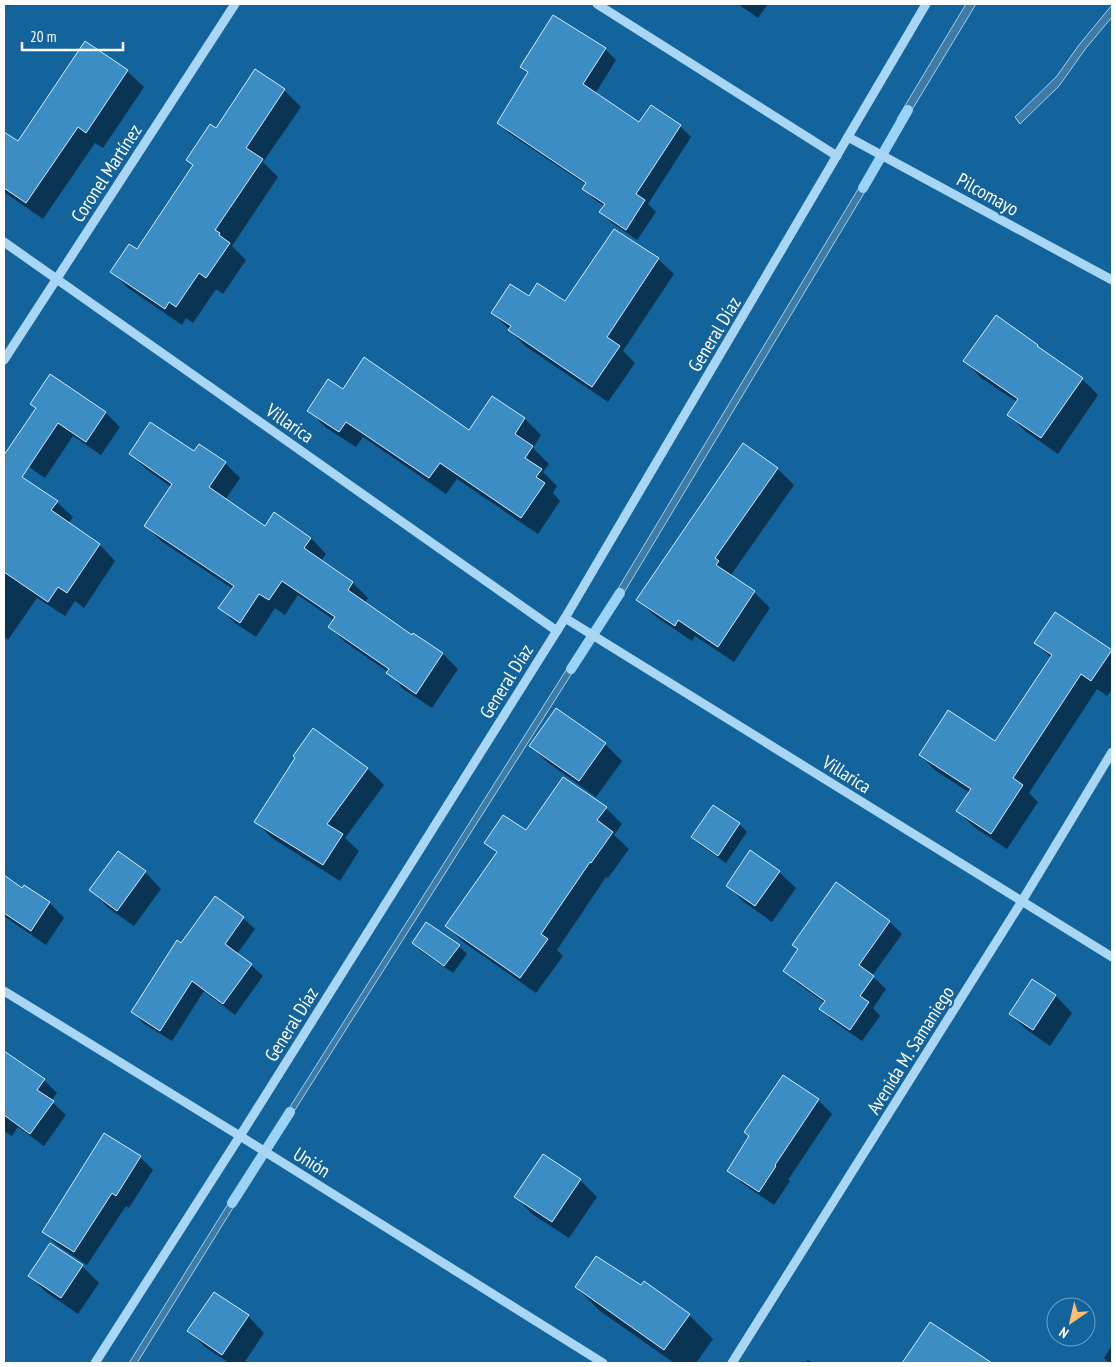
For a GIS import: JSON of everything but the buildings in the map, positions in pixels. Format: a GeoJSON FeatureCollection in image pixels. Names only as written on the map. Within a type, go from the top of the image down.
{"type":"FeatureCollection","features":[{"type":"Feature","properties":{"kind":"street","name":"Coronel Martínez"},"geometry":{"type":"LineString","coordinates":[[4,360],[235,4]]}},
{"type":"Feature","properties":{"kind":"street"},"geometry":{"type":"LineString","coordinates":[[597,4],[837,156]]}},
{"type":"Feature","properties":{"kind":"street","name":"General Díaz"},"geometry":{"type":"LineString","coordinates":[[94,1363],[240,1136],[565,618],[926,4]]}},
{"type":"Feature","properties":{"kind":"street","name":"Pilcomayo"},"geometry":{"type":"LineString","coordinates":[[848,137],[1112,280]]}},
{"type":"Feature","properties":{"kind":"street","name":"Villarica"},"geometry":{"type":"LineString","coordinates":[[4,242],[557,631]]}},
{"type":"Feature","properties":{"kind":"street","name":"Villarica"},"geometry":{"type":"LineString","coordinates":[[565,618],[1112,957]]}},
{"type":"Feature","properties":{"kind":"street","name":"Avenida M. Samaniego"},"geometry":{"type":"LineString","coordinates":[[732,1363],[1022,901],[1112,752]]}},
{"type":"Feature","properties":{"kind":"street","name":"Unión"},"geometry":{"type":"LineString","coordinates":[[4,991],[603,1363]]}},
{"type":"Feature","properties":{"kind":"water"},"geometry":{"type":"Polygon","coordinates":[[[966,4],[976,4],[904,123],[897,119],[966,4]]]}},
{"type":"Feature","properties":{"kind":"water"},"geometry":{"type":"Polygon","coordinates":[[[1112,5],[1112,17],[1086,48],[1059,86],[1020,124],[1015,117],[1057,76],[1079,45],[1112,5]]]}},
{"type":"Feature","properties":{"kind":"water"},"geometry":{"type":"Polygon","coordinates":[[[866,176],[872,180],[616,606],[610,602],[866,176]]]}},
{"type":"Feature","properties":{"kind":"water"},"geometry":{"type":"Polygon","coordinates":[[[575,656],[581,659],[286,1124],[281,1121],[575,656]]]}},
{"type":"Feature","properties":{"kind":"water"},"geometry":{"type":"Polygon","coordinates":[[[236,1191],[241,1195],[137,1363],[129,1363],[236,1191]]]}},
{"type":"Feature","properties":{"kind":"waterway"},"geometry":{"type":"LineString","coordinates":[[863,188],[908,110]]}},
{"type":"Feature","properties":{"kind":"waterway"},"geometry":{"type":"LineString","coordinates":[[571,669],[620,593]]}},
{"type":"Feature","properties":{"kind":"waterway"},"geometry":{"type":"LineString","coordinates":[[232,1203],[290,1112]]}}]}
